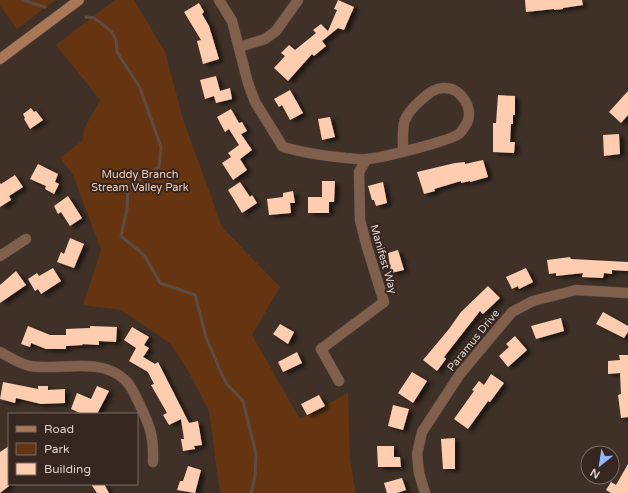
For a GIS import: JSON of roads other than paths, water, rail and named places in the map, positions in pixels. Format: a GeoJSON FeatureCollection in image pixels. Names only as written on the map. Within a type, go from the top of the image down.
{"type":"FeatureCollection","features":[{"type":"Feature","properties":{"kind":"main road"},"geometry":{"type":"LineString","coordinates":[[0,59],[79,0]]}},
{"type":"Feature","properties":{"kind":"street"},"geometry":{"type":"LineString","coordinates":[[219,0],[232,21],[248,83],[255,102],[283,147],[308,154],[366,160],[403,151],[448,140],[460,133],[468,122],[469,111],[466,101],[457,92],[446,87],[431,91],[417,104],[403,121],[403,151]]}},
{"type":"Feature","properties":{"kind":"street"},"geometry":{"type":"LineString","coordinates":[[239,47],[265,39],[276,31],[298,0]]}},
{"type":"Feature","properties":{"kind":"street","name":"Manifest Way"},"geometry":{"type":"LineString","coordinates":[[339,380],[321,349],[384,302],[360,220],[359,172],[366,160]]}},
{"type":"Feature","properties":{"kind":"street"},"geometry":{"type":"LineString","coordinates":[[0,256],[26,239]]}},
{"type":"Feature","properties":{"kind":"street","name":"Paramus Drive"},"geometry":{"type":"LineString","coordinates":[[425,493],[419,473],[417,454],[422,432],[460,374],[512,312],[534,301],[576,290],[628,293]]}},
{"type":"Feature","properties":{"kind":"street"},"geometry":{"type":"LineString","coordinates":[[0,352],[19,363],[31,366],[92,366],[106,369],[125,380],[132,388],[149,424],[154,440],[153,462]]}},
{"type":"Feature","properties":{"kind":"waterway"},"geometry":{"type":"LineString","coordinates":[[23,0],[45,7]]}},
{"type":"Feature","properties":{"kind":"waterway"},"geometry":{"type":"LineString","coordinates":[[86,17],[94,18],[111,31],[116,40],[117,52],[140,88],[161,147],[159,167],[128,188],[127,209],[121,236],[145,256],[160,283],[195,295],[206,337],[222,375],[227,384],[243,401],[256,453],[255,477],[251,493]]}},
{"type":"Feature","properties":{"kind":"park label","name":"Muddy Branch Stream Valley Park"},"geometry":{"type":"Point","coordinates":[140,180]}}]}
